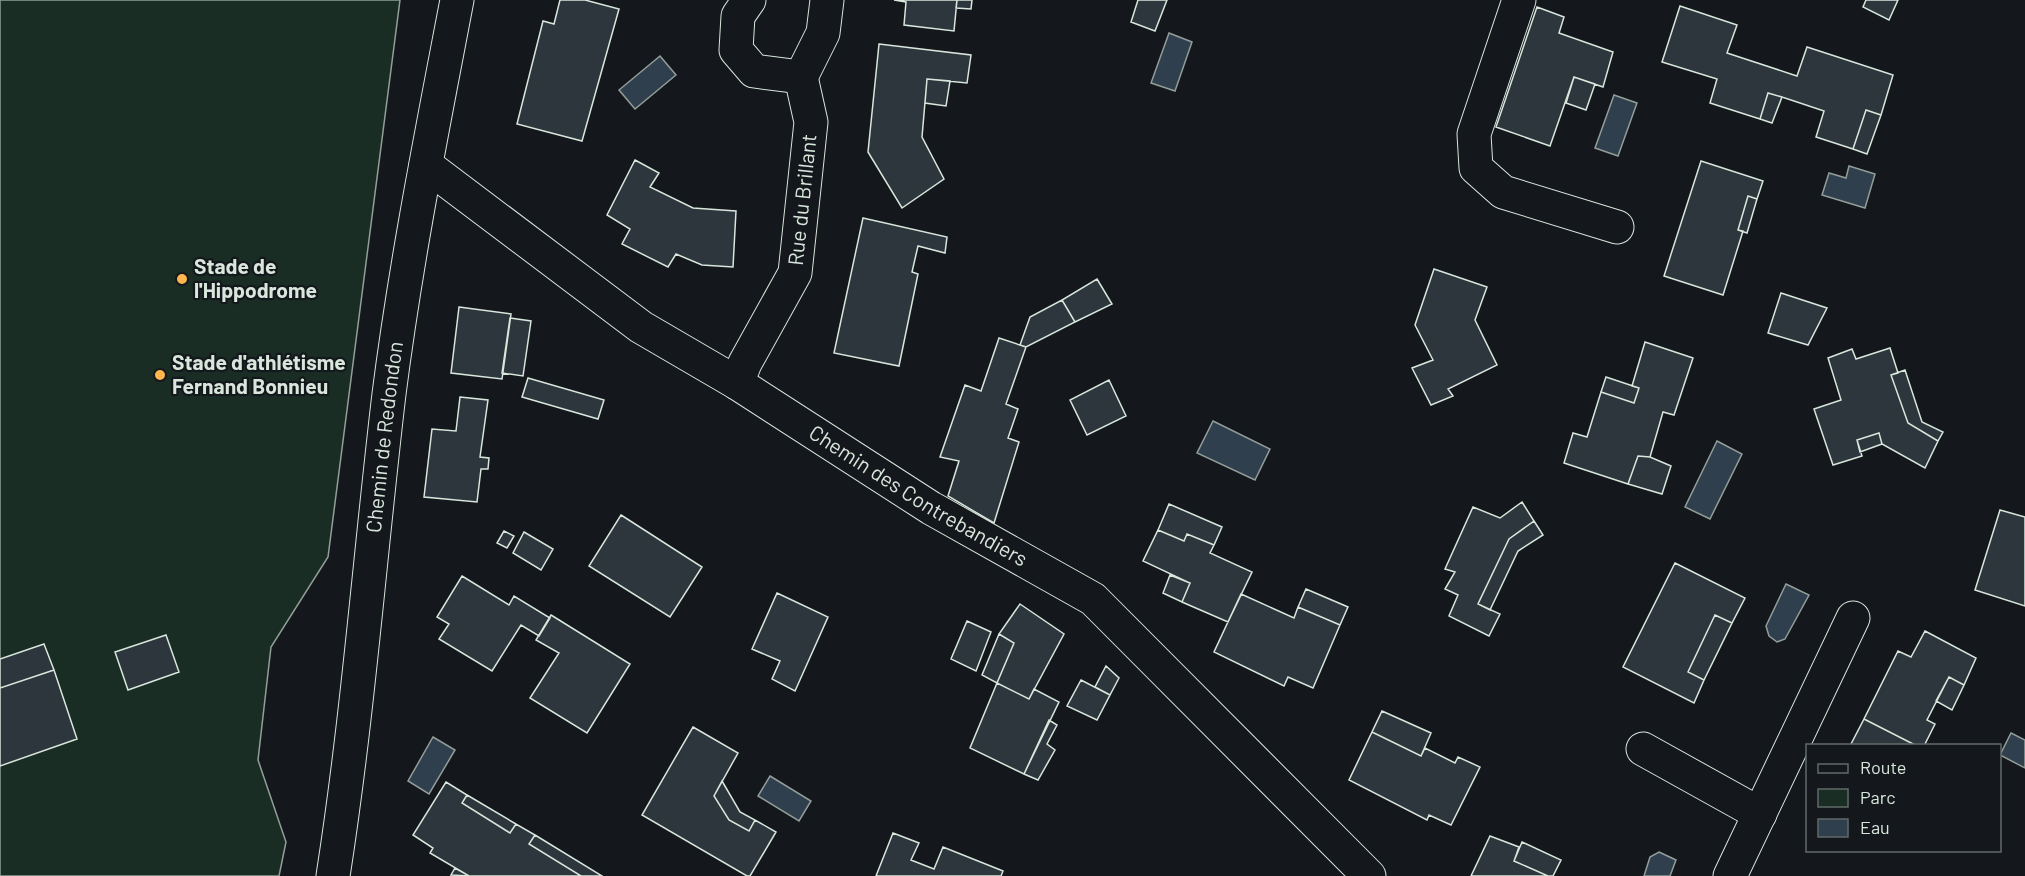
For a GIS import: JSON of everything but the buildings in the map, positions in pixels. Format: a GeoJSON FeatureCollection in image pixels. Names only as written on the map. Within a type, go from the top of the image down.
{"type":"FeatureCollection","features":[{"type":"Feature","properties":{"kind":"street","name":"Chemin de Redondon"},"geometry":{"type":"LineString","coordinates":[[333,876],[356,706],[390,392],[426,165],[457,0]]}},
{"type":"Feature","properties":{"kind":"street"},"geometry":{"type":"LineString","coordinates":[[749,0],[738,16],[736,50],[754,71],[801,77],[823,33],[827,0]]}},
{"type":"Feature","properties":{"kind":"street"},"geometry":{"type":"LineString","coordinates":[[1519,0],[1474,134],[1476,168],[1503,192],[1617,227]]}},
{"type":"Feature","properties":{"kind":"street","name":"Rue du Brillant"},"geometry":{"type":"LineString","coordinates":[[737,383],[745,363],[795,273],[811,122],[801,77]]}},
{"type":"Feature","properties":{"kind":"street","name":"Chemin des Contrebandiers"},"geometry":{"type":"LineString","coordinates":[[426,165],[641,327],[737,383],[931,508],[1093,599],[1369,876]]}},
{"type":"Feature","properties":{"kind":"street"},"geometry":{"type":"LineString","coordinates":[[1730,876],[1853,618]]}},
{"type":"Feature","properties":{"kind":"street"},"geometry":{"type":"LineString","coordinates":[[1643,749],[1760,814]]}},
{"type":"Feature","properties":{"kind":"green space","name":"Stade d'athlétisme Fernand Bonnieu"},"geometry":{"type":"Polygon","coordinates":[[[0,0],[400,0],[328,557],[271,647],[258,760],[286,842],[279,876],[0,876],[0,0]]]}},
{"type":"Feature","properties":{"kind":"water"},"geometry":{"type":"Polygon","coordinates":[[[1169,33],[1192,42],[1175,91],[1151,83],[1169,33]]]}},
{"type":"Feature","properties":{"kind":"water"},"geometry":{"type":"Polygon","coordinates":[[[660,56],[676,75],[635,109],[619,90],[660,56]]]}},
{"type":"Feature","properties":{"kind":"water"},"geometry":{"type":"Polygon","coordinates":[[[1614,95],[1637,103],[1618,156],[1595,148],[1614,95]]]}},
{"type":"Feature","properties":{"kind":"water"},"geometry":{"type":"Polygon","coordinates":[[[1849,166],[1875,174],[1865,208],[1822,195],[1829,173],[1846,178],[1849,166]]]}},
{"type":"Feature","properties":{"kind":"water"},"geometry":{"type":"Polygon","coordinates":[[[1213,421],[1270,449],[1255,480],[1197,453],[1213,421]]]}},
{"type":"Feature","properties":{"kind":"water"},"geometry":{"type":"Polygon","coordinates":[[[1717,441],[1742,454],[1710,519],[1685,507],[1717,441]]]}},
{"type":"Feature","properties":{"kind":"water"},"geometry":{"type":"Polygon","coordinates":[[[1786,584],[1809,595],[1785,639],[1777,642],[1769,636],[1766,626],[1786,584]]]}},
{"type":"Feature","properties":{"kind":"water"},"geometry":{"type":"Polygon","coordinates":[[[2011,733],[2025,740],[2025,768],[2001,756],[2011,733]]]}},
{"type":"Feature","properties":{"kind":"water"},"geometry":{"type":"Polygon","coordinates":[[[433,737],[455,750],[429,794],[408,781],[433,737]]]}},
{"type":"Feature","properties":{"kind":"water"},"geometry":{"type":"Polygon","coordinates":[[[770,776],[811,801],[799,821],[758,796],[770,776]]]}},
{"type":"Feature","properties":{"kind":"water"},"geometry":{"type":"Polygon","coordinates":[[[1659,852],[1676,860],[1670,876],[1644,876],[1650,857],[1659,852]]]}},
{"type":"Feature","properties":{"kind":"place","name":"Stade de l'Hippodrome"},"geometry":{"type":"Point","coordinates":[182,279]}},
{"type":"Feature","properties":{"kind":"place","name":"Stade d'athlétisme Fernand Bonnieu"},"geometry":{"type":"Point","coordinates":[160,375]}}]}
